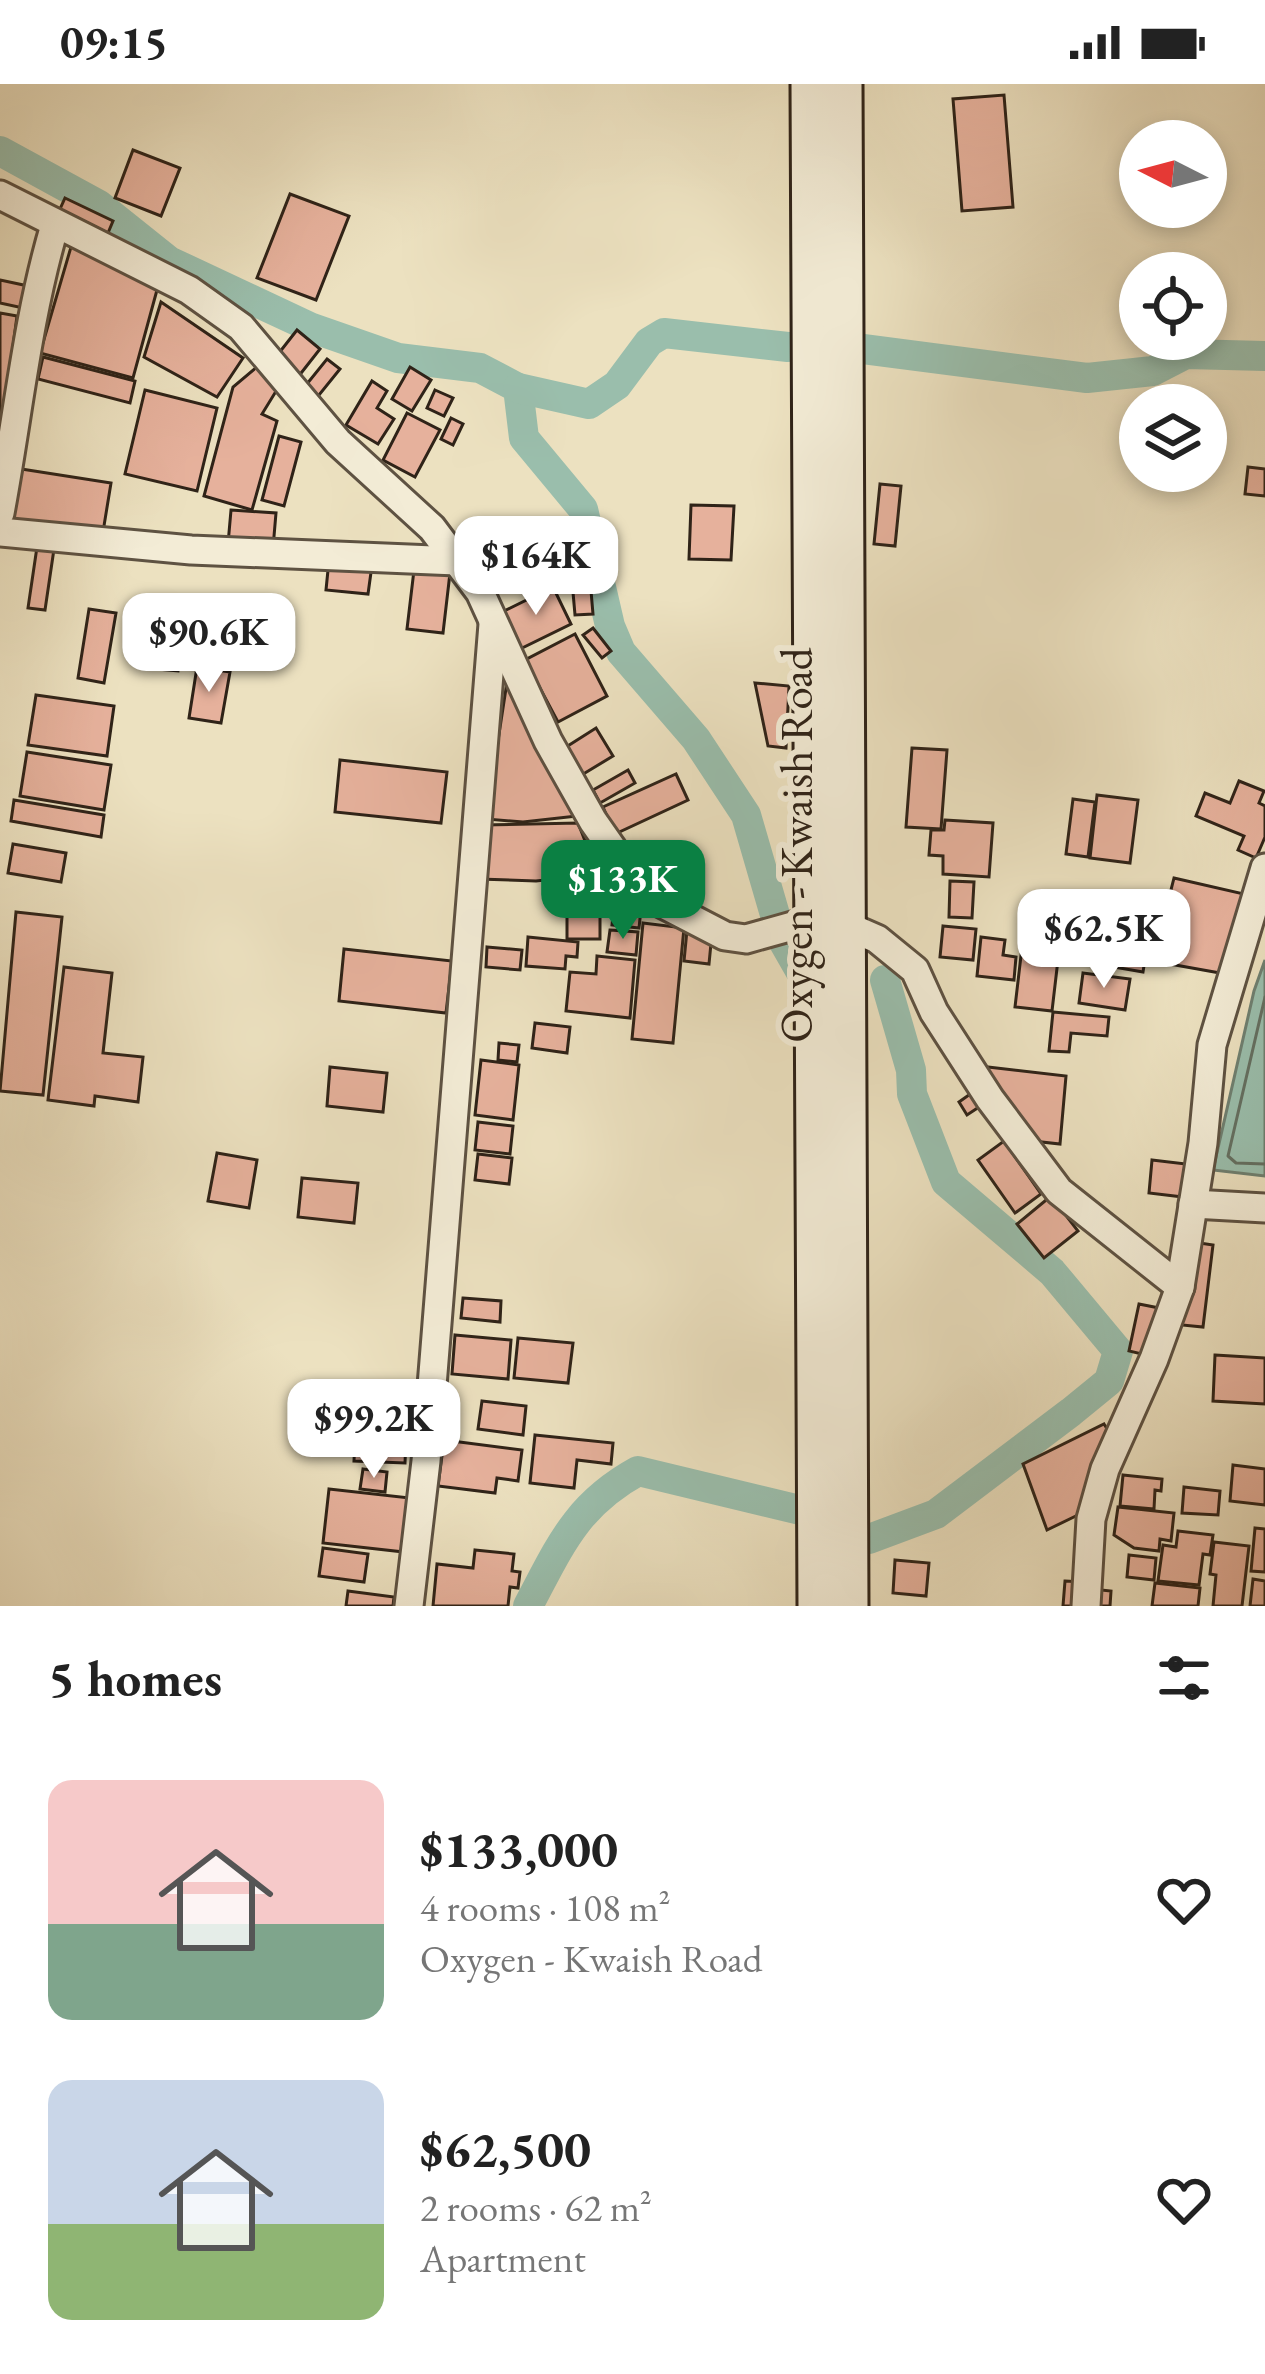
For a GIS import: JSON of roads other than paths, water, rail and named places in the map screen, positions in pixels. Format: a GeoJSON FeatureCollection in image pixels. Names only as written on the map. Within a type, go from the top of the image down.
{"type":"FeatureCollection","features":[{"type":"Feature","properties":{"kind":"main road","name":"Oxygen - Kwaish Road"},"geometry":{"type":"LineString","coordinates":[[811,84],[822,922],[848,1606]]}},
{"type":"Feature","properties":{"kind":"main road","name":"Oxygen - Kwaish Road"},"geometry":{"type":"LineString","coordinates":[[818,1606],[822,922],[842,84]]}},
{"type":"Feature","properties":{"kind":"street"},"geometry":{"type":"LineString","coordinates":[[0,195],[189,290],[241,327],[338,442],[432,529],[493,617],[548,741],[593,821],[644,894],[725,936],[746,939],[822,922],[877,939],[915,970],[934,1012],[990,1099],[1059,1191],[1180,1287]]}},
{"type":"Feature","properties":{"kind":"street"},"geometry":{"type":"LineString","coordinates":[[0,514],[27,366],[34,295],[56,225]]}},
{"type":"Feature","properties":{"kind":"street"},"geometry":{"type":"LineString","coordinates":[[0,532],[191,550],[458,561]]}},
{"type":"Feature","properties":{"kind":"street"},"geometry":{"type":"LineString","coordinates":[[409,1606],[426,1461],[493,617]]}},
{"type":"Feature","properties":{"kind":"street"},"geometry":{"type":"LineString","coordinates":[[1086,1606],[1091,1519],[1105,1469],[1180,1287],[1203,1143],[1212,1045],[1265,868]]}},
{"type":"Feature","properties":{"kind":"street"},"geometry":{"type":"LineString","coordinates":[[1192,1204],[1265,1208]]}},
{"type":"Feature","properties":{"kind":"water"},"geometry":{"type":"Polygon","coordinates":[[[1265,960],[1265,1176],[1213,1170],[1254,991],[1265,960]]]}},
{"type":"Feature","properties":{"kind":"waterway"},"geometry":{"type":"LineString","coordinates":[[0,151],[99,205],[169,261],[312,328],[398,358],[480,368],[518,388],[524,438],[583,509],[610,626],[621,652],[696,739],[746,815],[782,939],[802,974]]}},
{"type":"Feature","properties":{"kind":"waterway"},"geometry":{"type":"LineString","coordinates":[[518,388],[589,404],[617,385],[649,342],[664,333],[788,347]]}},
{"type":"Feature","properties":{"kind":"waterway"},"geometry":{"type":"LineString","coordinates":[[863,349],[1087,378],[1153,371],[1186,354],[1265,356]]}},
{"type":"Feature","properties":{"kind":"waterway"},"geometry":{"type":"LineString","coordinates":[[869,1539],[936,1514],[1109,1381],[1118,1351],[1052,1272],[946,1182],[912,1094],[911,1070],[885,980]]}},
{"type":"Feature","properties":{"kind":"waterway"},"geometry":{"type":"LineString","coordinates":[[528,1606],[584,1513],[638,1471],[800,1510]]}}]}
